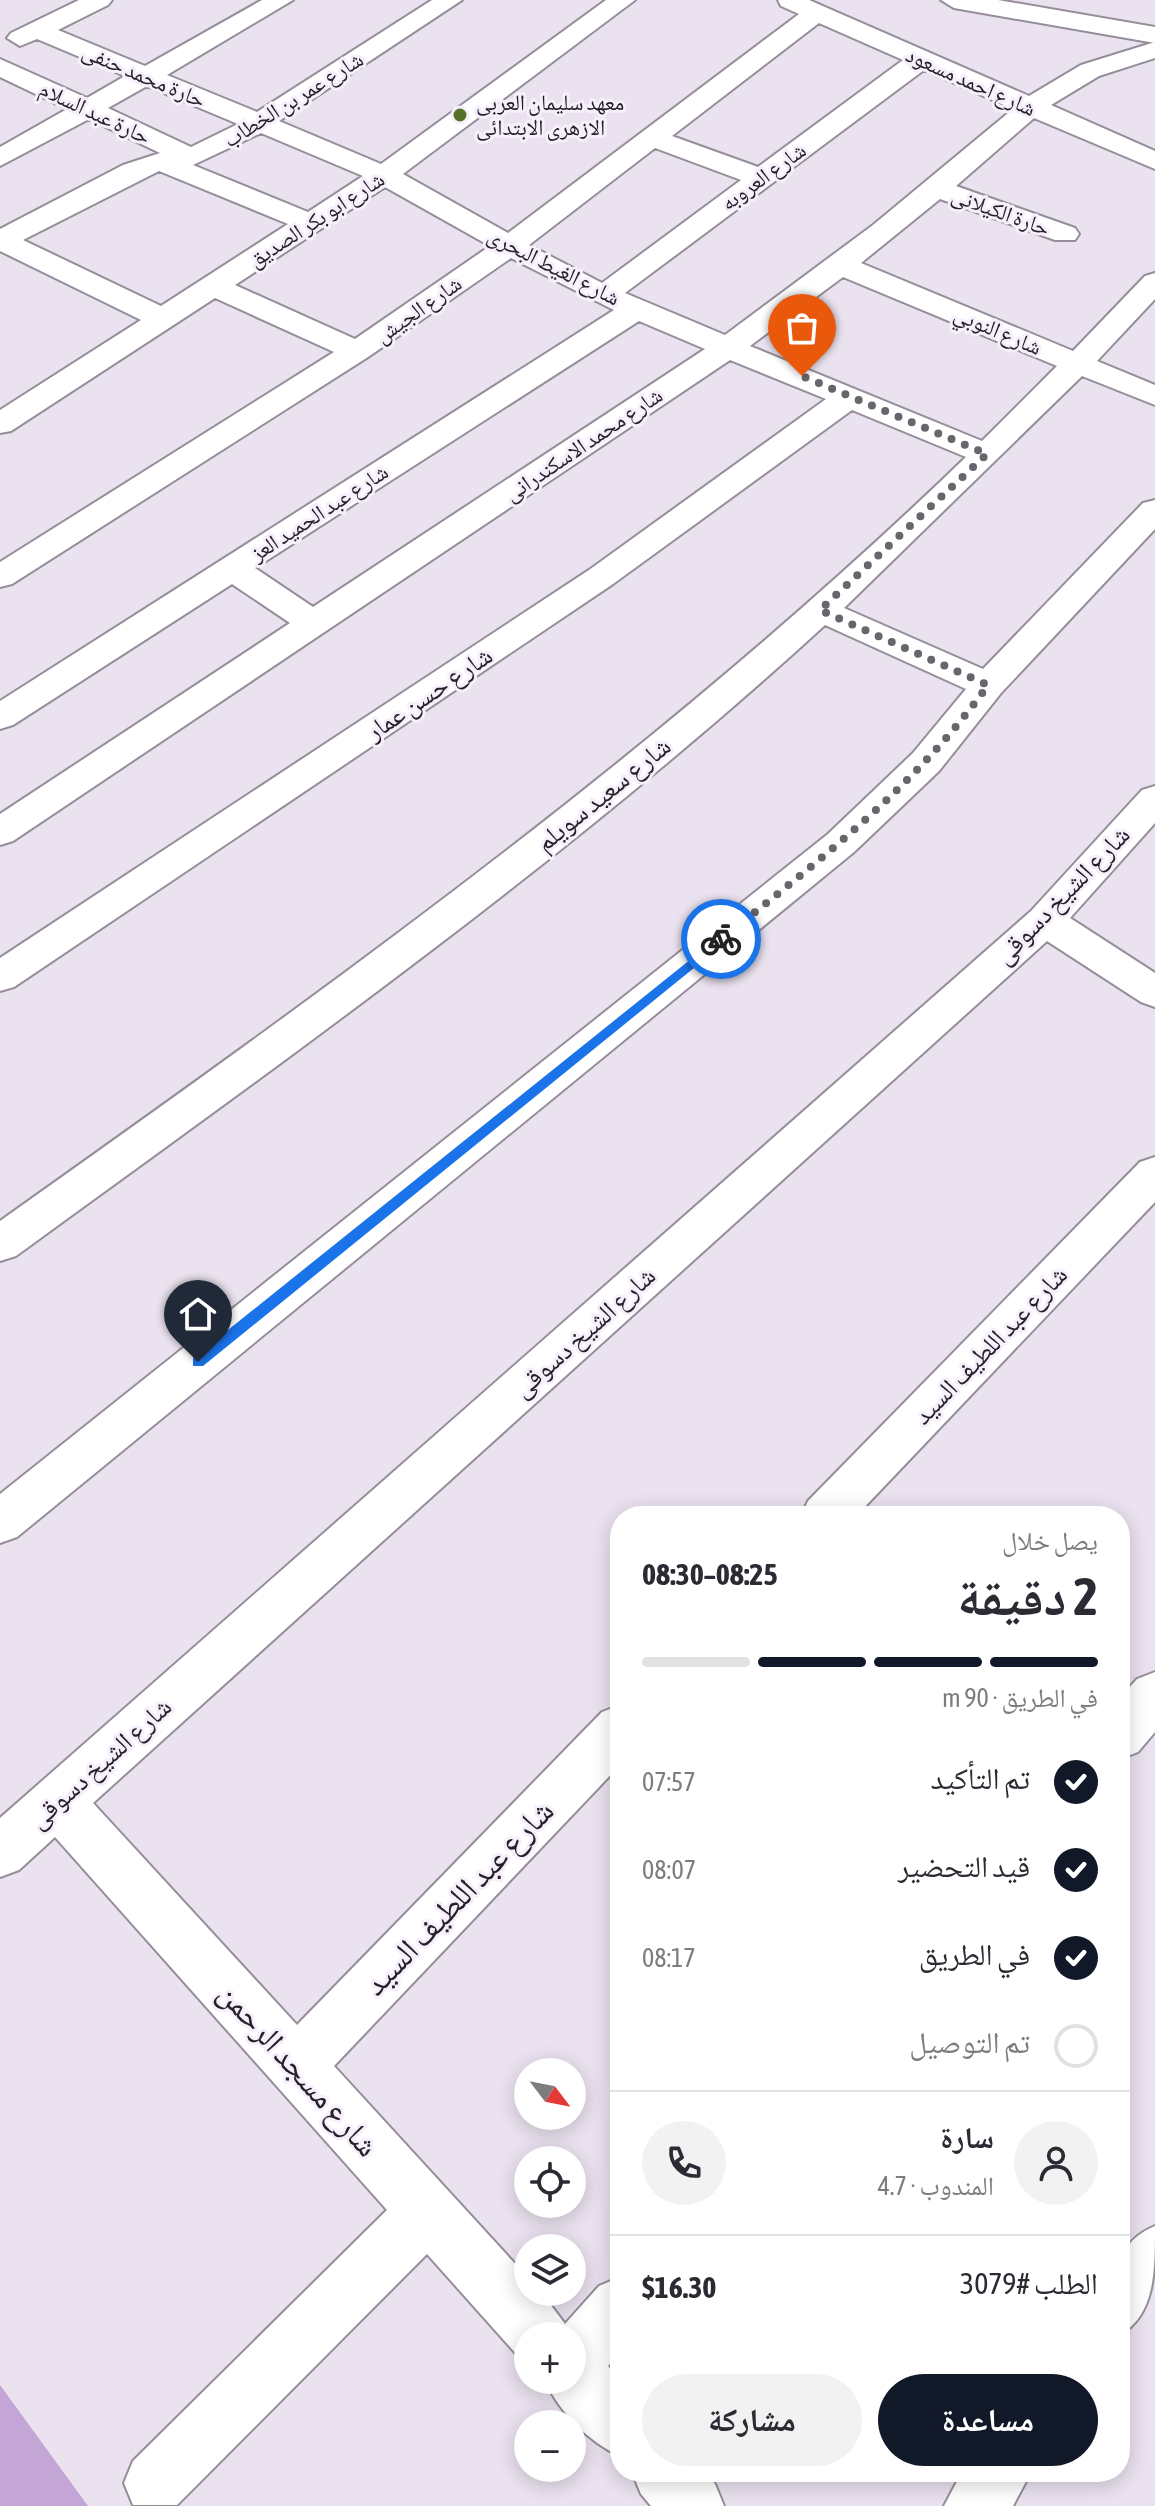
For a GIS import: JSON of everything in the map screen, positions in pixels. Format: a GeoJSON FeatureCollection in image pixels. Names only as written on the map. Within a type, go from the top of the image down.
{"type":"FeatureCollection","features":[{"type":"Feature","properties":{"kind":"street"},"geometry":{"type":"LineString","coordinates":[[0,48],[99,0]]}},
{"type":"Feature","properties":{"kind":"street"},"geometry":{"type":"LineString","coordinates":[[0,158],[149,77],[280,0]]}},
{"type":"Feature","properties":{"kind":"street","name":"شارع عمر بن الخطاب"},"geometry":{"type":"LineString","coordinates":[[1,240],[160,161],[191,157],[235,138],[449,0]]}},
{"type":"Feature","properties":{"kind":"street","name":"شارع ابو بكر الصديق"},"geometry":{"type":"LineString","coordinates":[[0,424],[307,222],[384,175],[622,0]]}},
{"type":"Feature","properties":{"kind":"street","name":"شارع احمد مسعود"},"geometry":{"type":"LineString","coordinates":[[788,0],[1155,161]]}},
{"type":"Feature","properties":{"kind":"street"},"geometry":{"type":"LineString","coordinates":[[954,0],[1155,35]]}},
{"type":"Feature","properties":{"kind":"street","name":"شارع الجيش"},"geometry":{"type":"LineString","coordinates":[[0,577],[357,351],[508,247],[816,13]]}},
{"type":"Feature","properties":{"kind":"street","name":"حارة محمد حنفى"},"geometry":{"type":"LineString","coordinates":[[37,30],[384,175]]}},
{"type":"Feature","properties":{"kind":"street","name":"شارع محمد الاسكندرانى"},"geometry":{"type":"LineString","coordinates":[[0,832],[730,346],[841,265],[936,188],[1028,107],[1073,78],[1120,56],[1155,50]]}},
{"type":"Feature","properties":{"kind":"street","name":"شارع العروبه"},"geometry":{"type":"LineString","coordinates":[[605,294],[922,59]]}},
{"type":"Feature","properties":{"kind":"street","name":"حارة عبد السلام"},"geometry":{"type":"LineString","coordinates":[[0,67],[191,157]]}},
{"type":"Feature","properties":{"kind":"street"},"geometry":{"type":"LineString","coordinates":[[653,138],[761,178]]}},
{"type":"Feature","properties":{"kind":"street"},"geometry":{"type":"LineString","coordinates":[[160,161],[307,222]]}},
{"type":"Feature","properties":{"kind":"street","name":"شارع الغيط البحرى"},"geometry":{"type":"LineString","coordinates":[[384,175],[434,200],[508,247],[605,294],[987,454]]}},
{"type":"Feature","properties":{"kind":"street","name":"حارة الكيلانى"},"geometry":{"type":"LineString","coordinates":[[936,188],[1065,234]]}},
{"type":"Feature","properties":{"kind":"street"},"geometry":{"type":"LineString","coordinates":[[1,240],[163,319]]}},
{"type":"Feature","properties":{"kind":"street","name":"شارع النوبي"},"geometry":{"type":"LineString","coordinates":[[841,265],[1155,396]]}},
{"type":"Feature","properties":{"kind":"street","name":"شارع سعيد سويلم"},"geometry":{"type":"LineString","coordinates":[[0,1244],[274,1047],[510,869],[745,678],[987,454],[1155,282]]}},
{"type":"Feature","properties":{"kind":"street"},"geometry":{"type":"LineString","coordinates":[[214,286],[357,351]]}},
{"type":"Feature","properties":{"kind":"street","name":"شارع عبد الحميد العز"},"geometry":{"type":"LineString","coordinates":[[0,717],[638,308]]}},
{"type":"Feature","properties":{"kind":"street"},"geometry":{"type":"LineString","coordinates":[[0,384],[33,403]]}},
{"type":"Feature","properties":{"kind":"street","name":"شارع حسن عمار"},"geometry":{"type":"LineString","coordinates":[[0,977],[601,577],[849,397]]}},
{"type":"Feature","properties":{"kind":"street"},"geometry":{"type":"LineString","coordinates":[[0,1522],[841,843],[926,762],[988,685],[1155,510]]}},
{"type":"Feature","properties":{"kind":"street"},"geometry":{"type":"LineString","coordinates":[[232,568],[313,623]]}},
{"type":"Feature","properties":{"kind":"street"},"geometry":{"type":"LineString","coordinates":[[820,610],[988,685]]}},
{"type":"Feature","properties":{"kind":"street","name":"شارع الشيخ دسوقى"},"geometry":{"type":"LineString","coordinates":[[0,1852],[1045,921],[1155,799]]}},
{"type":"Feature","properties":{"kind":"street"},"geometry":{"type":"LineString","coordinates":[[1045,921],[1155,992]]}},
{"type":"Feature","properties":{"kind":"street","name":"شارع عبد اللطيف السيد"},"geometry":{"type":"LineString","coordinates":[[835,1506],[1155,1174]]}},
{"type":"Feature","properties":{"kind":"street"},"geometry":{"type":"LineString","coordinates":[[1130,1724],[1155,1695]]}},
{"type":"Feature","properties":{"kind":"street","name":"شارع عبد اللطيف السيد"},"geometry":{"type":"LineString","coordinates":[[296,2066],[610,1739]]}},
{"type":"Feature","properties":{"kind":"street","name":"شارع مسجد الرحمن"},"geometry":{"type":"LineString","coordinates":[[58,1802],[527,2322]]}},
{"type":"Feature","properties":{"kind":"street"},"geometry":{"type":"LineString","coordinates":[[155,2483],[428,2211]]}},
{"type":"Feature","properties":{"kind":"street"},"geometry":{"type":"LineString","coordinates":[[1130,2291],[1155,2256]]}},
{"type":"Feature","properties":{"kind":"street"},"geometry":{"type":"LineString","coordinates":[[586,2346],[610,2318]]}},
{"type":"Feature","properties":{"kind":"street"},"geometry":{"type":"LineString","coordinates":[[586,2387],[610,2414]]}},
{"type":"Feature","properties":{"kind":"street"},"geometry":{"type":"LineString","coordinates":[[672,2482],[693,2506]]}},
{"type":"Feature","properties":{"kind":"street"},"geometry":{"type":"LineString","coordinates":[[975,2506],[993,2482]]}},
{"type":"Feature","properties":{"kind":"shaded area"},"geometry":{"type":"Polygon","coordinates":[[[0,2385],[88,2506],[0,2506],[0,2385]]]}},
{"type":"Feature","properties":{"kind":"way so far"},"geometry":{"type":"LineString","coordinates":[[721,939],[841,843],[899,789],[926,762],[988,685],[820,610],[987,454],[802,376]]}},
{"type":"Feature","properties":{"kind":"place","name":"معهد سليمان العربى الازهرى الابتدائى"},"geometry":{"type":"Point","coordinates":[460,115]}},
{"type":"Feature","properties":{"kind":"route"},"geometry":{"type":"LineString","coordinates":[[198,1362],[721,939]]}}]}
